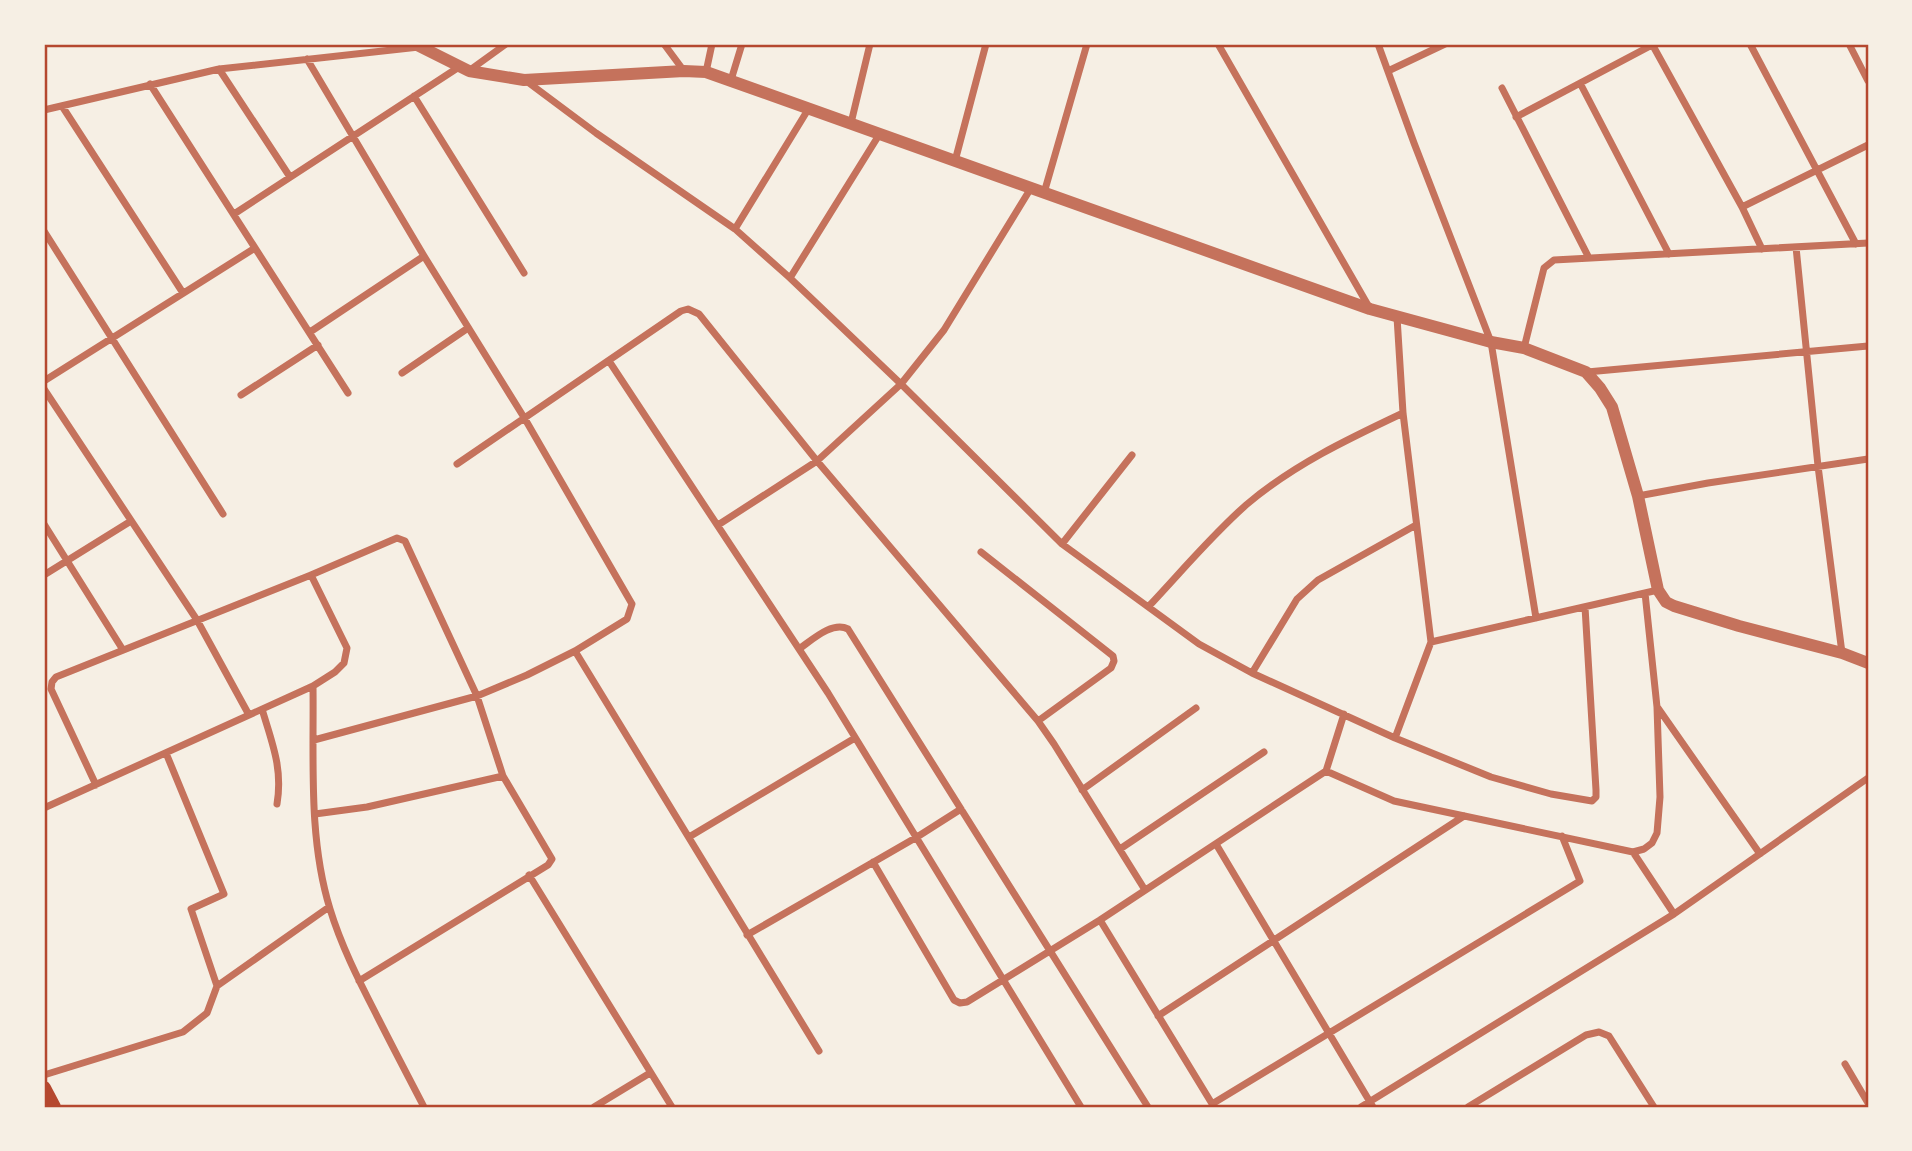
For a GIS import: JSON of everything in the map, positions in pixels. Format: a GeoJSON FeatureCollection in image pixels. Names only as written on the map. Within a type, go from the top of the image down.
{"type":"FeatureCollection","features":[{"type":"Feature","properties":{"kind":"main road"},"geometry":{"type":"LineString","coordinates":[[44,1088],[54,1107]]}},
{"type":"Feature","properties":{"kind":"street"},"geometry":{"type":"LineString","coordinates":[[234,214],[414,96],[506,44]]}},
{"type":"Feature","properties":{"kind":"street"},"geometry":{"type":"LineString","coordinates":[[664,44],[684,71]]}},
{"type":"Feature","properties":{"kind":"street"},"geometry":{"type":"LineString","coordinates":[[706,72],[712,44]]}},
{"type":"Feature","properties":{"kind":"street"},"geometry":{"type":"LineString","coordinates":[[731,80],[742,44]]}},
{"type":"Feature","properties":{"kind":"street"},"geometry":{"type":"LineString","coordinates":[[851,123],[870,44]]}},
{"type":"Feature","properties":{"kind":"street"},"geometry":{"type":"LineString","coordinates":[[956,161],[986,44]]}},
{"type":"Feature","properties":{"kind":"street"},"geometry":{"type":"LineString","coordinates":[[1044,193],[1087,44]]}},
{"type":"Feature","properties":{"kind":"street"},"geometry":{"type":"LineString","coordinates":[[1218,44],[1370,309]]}},
{"type":"Feature","properties":{"kind":"street"},"geometry":{"type":"LineString","coordinates":[[1378,44],[1491,342],[1536,618]]}},
{"type":"Feature","properties":{"kind":"street"},"geometry":{"type":"LineString","coordinates":[[1388,71],[1445,44]]}},
{"type":"Feature","properties":{"kind":"street"},"geometry":{"type":"LineString","coordinates":[[1516,117],[1653,44],[1762,249]]}},
{"type":"Feature","properties":{"kind":"street"},"geometry":{"type":"LineString","coordinates":[[1750,44],[1856,244]]}},
{"type":"Feature","properties":{"kind":"street"},"geometry":{"type":"LineString","coordinates":[[1849,44],[1868,81]]}},
{"type":"Feature","properties":{"kind":"street"},"geometry":{"type":"LineString","coordinates":[[44,110],[219,69],[417,45],[464,69],[524,80],[706,72],[1370,309],[1491,342],[1524,348],[1586,372],[1868,346]]}},
{"type":"Feature","properties":{"kind":"street"},"geometry":{"type":"LineString","coordinates":[[307,59],[525,419],[632,604],[627,619],[575,651],[527,675],[477,696],[314,740]]}},
{"type":"Feature","properties":{"kind":"street"},"geometry":{"type":"LineString","coordinates":[[219,69],[290,177]]}},
{"type":"Feature","properties":{"kind":"street"},"geometry":{"type":"LineString","coordinates":[[524,80],[735,229],[901,384],[1062,544],[1199,644],[1252,673],[1395,738],[1491,777],[1551,794],[1592,801],[1597,790],[1585,607]]}},
{"type":"Feature","properties":{"kind":"street"},"geometry":{"type":"LineString","coordinates":[[1580,83],[1669,254]]}},
{"type":"Feature","properties":{"kind":"street"},"geometry":{"type":"LineString","coordinates":[[150,84],[348,393]]}},
{"type":"Feature","properties":{"kind":"street"},"geometry":{"type":"LineString","coordinates":[[1502,88],[1589,258]]}},
{"type":"Feature","properties":{"kind":"street"},"geometry":{"type":"LineString","coordinates":[[414,96],[524,273]]}},
{"type":"Feature","properties":{"kind":"street"},"geometry":{"type":"LineString","coordinates":[[62,106],[183,293]]}},
{"type":"Feature","properties":{"kind":"street"},"geometry":{"type":"LineString","coordinates":[[735,229],[809,108]]}},
{"type":"Feature","properties":{"kind":"street"},"geometry":{"type":"LineString","coordinates":[[790,278],[879,135]]}},
{"type":"Feature","properties":{"kind":"street"},"geometry":{"type":"LineString","coordinates":[[1742,207],[1868,145]]}},
{"type":"Feature","properties":{"kind":"street"},"geometry":{"type":"LineString","coordinates":[[718,524],[817,461],[901,384],[944,330],[1031,188]]}},
{"type":"Feature","properties":{"kind":"street"},"geometry":{"type":"LineString","coordinates":[[44,231],[223,514]]}},
{"type":"Feature","properties":{"kind":"street"},"geometry":{"type":"LineString","coordinates":[[1524,348],[1544,268],[1554,260],[1868,243]]}},
{"type":"Feature","properties":{"kind":"street"},"geometry":{"type":"LineString","coordinates":[[1796,247],[1805,352],[1842,653]]}},
{"type":"Feature","properties":{"kind":"street"},"geometry":{"type":"LineString","coordinates":[[44,381],[255,248]]}},
{"type":"Feature","properties":{"kind":"street"},"geometry":{"type":"LineString","coordinates":[[310,332],[424,256]]}},
{"type":"Feature","properties":{"kind":"street"},"geometry":{"type":"LineString","coordinates":[[457,464],[681,311],[688,309],[699,314],[817,461],[1038,721],[1146,890]]}},
{"type":"Feature","properties":{"kind":"street"},"geometry":{"type":"LineString","coordinates":[[1395,738],[1431,642],[1403,413],[1397,317]]}},
{"type":"Feature","properties":{"kind":"street"},"geometry":{"type":"LineString","coordinates":[[402,373],[468,328]]}},
{"type":"Feature","properties":{"kind":"street"},"geometry":{"type":"LineString","coordinates":[[241,395],[318,345]]}},
{"type":"Feature","properties":{"kind":"street"},"geometry":{"type":"LineString","coordinates":[[609,361],[799,649],[1081,1107]]}},
{"type":"Feature","properties":{"kind":"street"},"geometry":{"type":"LineString","coordinates":[[1326,771],[1394,802],[1633,852],[1652,843],[1657,833],[1660,797],[1657,707],[1651,592],[1638,496],[1612,407],[1586,372]]}},
{"type":"Feature","properties":{"kind":"street"},"geometry":{"type":"LineString","coordinates":[[44,389],[197,620],[249,715]]}},
{"type":"Feature","properties":{"kind":"street"},"geometry":{"type":"LineString","coordinates":[[1149,606],[1248,503],[1296,468],[1334,445],[1403,413]]}},
{"type":"Feature","properties":{"kind":"street"},"geometry":{"type":"LineString","coordinates":[[1062,544],[1132,455]]}},
{"type":"Feature","properties":{"kind":"street"},"geometry":{"type":"LineString","coordinates":[[1638,496],[1868,459]]}},
{"type":"Feature","properties":{"kind":"street"},"geometry":{"type":"LineString","coordinates":[[44,575],[131,521]]}},
{"type":"Feature","properties":{"kind":"street"},"geometry":{"type":"LineString","coordinates":[[44,524],[123,650]]}},
{"type":"Feature","properties":{"kind":"street"},"geometry":{"type":"LineString","coordinates":[[1252,673],[1297,599],[1306,590],[1318,580],[1416,525]]}},
{"type":"Feature","properties":{"kind":"street"},"geometry":{"type":"LineString","coordinates":[[96,785],[51,689],[56,677],[402,538],[477,696],[503,776],[552,859],[548,865],[359,981]]}},
{"type":"Feature","properties":{"kind":"street"},"geometry":{"type":"LineString","coordinates":[[981,552],[1112,656],[1114,661],[1111,668],[1038,721]]}},
{"type":"Feature","properties":{"kind":"street"},"geometry":{"type":"LineString","coordinates":[[44,808],[313,686],[335,672],[344,663],[347,648],[311,575]]}},
{"type":"Feature","properties":{"kind":"street"},"geometry":{"type":"LineString","coordinates":[[1431,642],[1651,592],[1674,606],[1842,653],[1868,663]]}},
{"type":"Feature","properties":{"kind":"street"},"geometry":{"type":"LineString","coordinates":[[799,649],[833,628],[841,626],[848,629],[1148,1107]]}},
{"type":"Feature","properties":{"kind":"street"},"geometry":{"type":"LineString","coordinates":[[575,651],[819,1051]]}},
{"type":"Feature","properties":{"kind":"street"},"geometry":{"type":"LineString","coordinates":[[313,686],[315,814],[319,858],[329,907],[359,981],[424,1107]]}},
{"type":"Feature","properties":{"kind":"street"},"geometry":{"type":"LineString","coordinates":[[1657,707],[1760,854]]}},
{"type":"Feature","properties":{"kind":"street"},"geometry":{"type":"LineString","coordinates":[[1082,790],[1196,708]]}},
{"type":"Feature","properties":{"kind":"street"},"geometry":{"type":"LineString","coordinates":[[262,709],[278,764],[280,785],[277,804]]}},
{"type":"Feature","properties":{"kind":"street"},"geometry":{"type":"LineString","coordinates":[[873,862],[954,1000],[967,1002],[1100,920],[1326,771],[1344,715]]}},
{"type":"Feature","properties":{"kind":"street"},"geometry":{"type":"LineString","coordinates":[[689,838],[855,738]]}},
{"type":"Feature","properties":{"kind":"street"},"geometry":{"type":"LineString","coordinates":[[1120,849],[1264,752]]}},
{"type":"Feature","properties":{"kind":"street"},"geometry":{"type":"LineString","coordinates":[[166,753],[224,894],[191,909],[217,986]]}},
{"type":"Feature","properties":{"kind":"street"},"geometry":{"type":"LineString","coordinates":[[315,814],[367,807],[503,776]]}},
{"type":"Feature","properties":{"kind":"street"},"geometry":{"type":"LineString","coordinates":[[1361,1107],[1371,1104],[1674,914],[1868,778]]}},
{"type":"Feature","properties":{"kind":"street"},"geometry":{"type":"LineString","coordinates":[[747,935],[961,809]]}},
{"type":"Feature","properties":{"kind":"street"},"geometry":{"type":"LineString","coordinates":[[1158,1016],[1464,816]]}},
{"type":"Feature","properties":{"kind":"street"},"geometry":{"type":"LineString","coordinates":[[1100,920],[1213,1106],[1580,881],[1562,836]]}},
{"type":"Feature","properties":{"kind":"street"},"geometry":{"type":"LineString","coordinates":[[1216,844],[1371,1104]]}},
{"type":"Feature","properties":{"kind":"street"},"geometry":{"type":"LineString","coordinates":[[1633,852],[1674,914]]}},
{"type":"Feature","properties":{"kind":"street"},"geometry":{"type":"LineString","coordinates":[[529,875],[672,1107]]}},
{"type":"Feature","properties":{"kind":"street"},"geometry":{"type":"LineString","coordinates":[[44,1076],[183,1032],[207,1013],[217,986],[329,907]]}},
{"type":"Feature","properties":{"kind":"street"},"geometry":{"type":"LineString","coordinates":[[1468,1107],[1586,1035],[1599,1032],[1609,1036],[1654,1107]]}},
{"type":"Feature","properties":{"kind":"street"},"geometry":{"type":"LineString","coordinates":[[1845,1065],[1868,1103]]}},
{"type":"Feature","properties":{"kind":"street"},"geometry":{"type":"LineString","coordinates":[[594,1107],[650,1073]]}}]}
